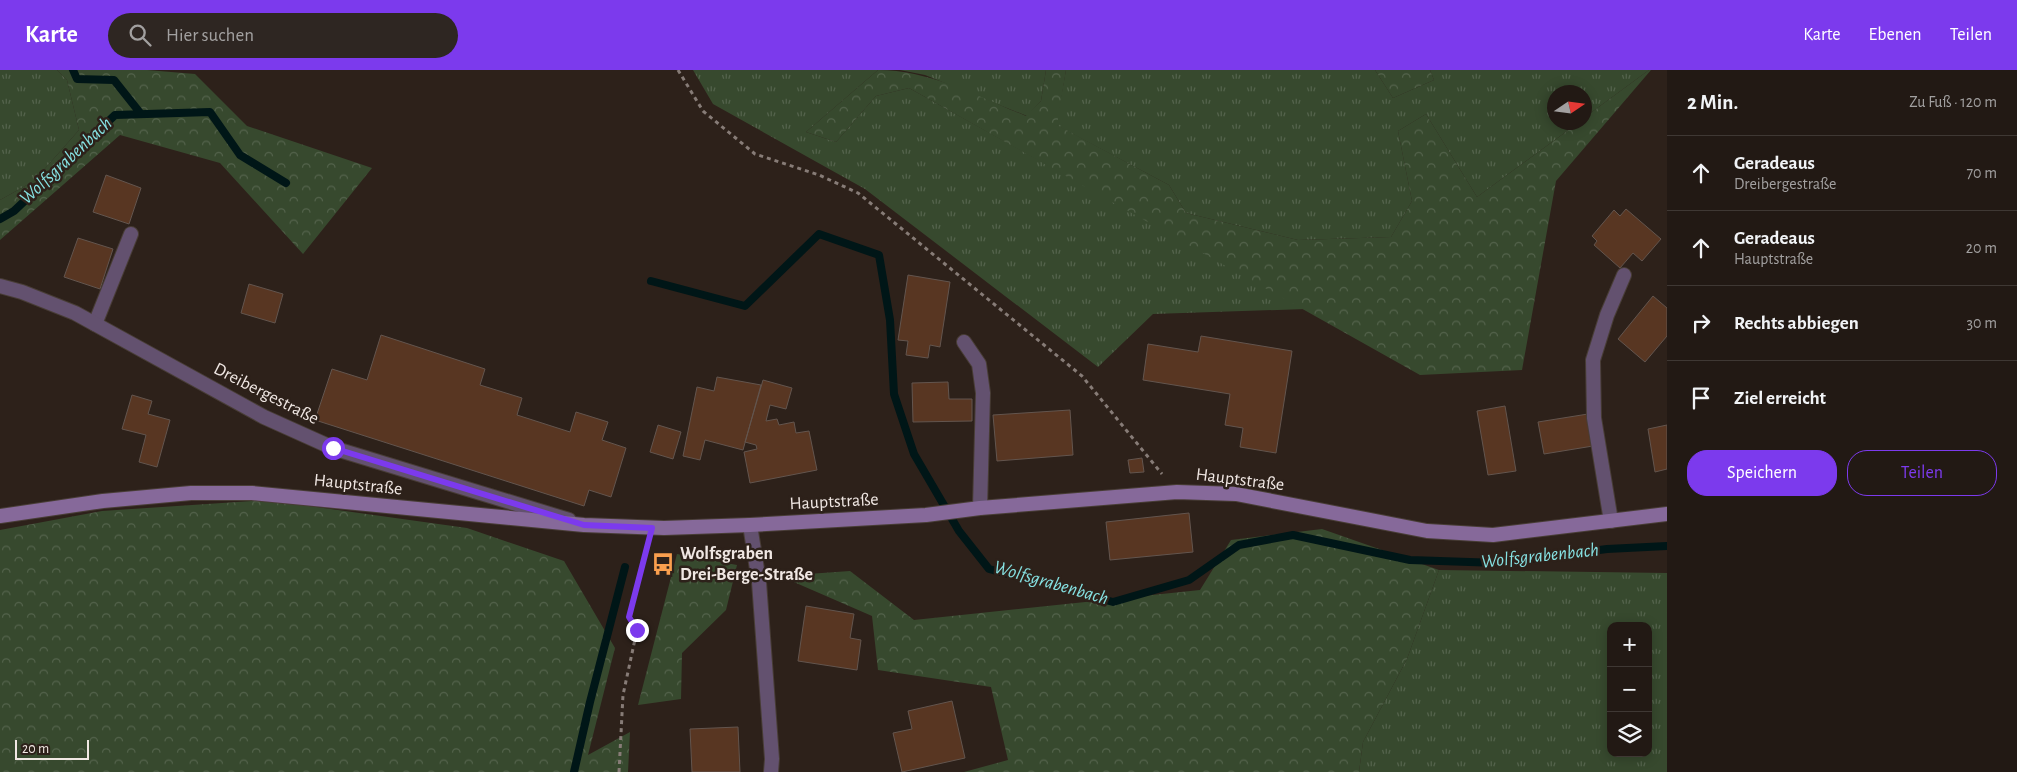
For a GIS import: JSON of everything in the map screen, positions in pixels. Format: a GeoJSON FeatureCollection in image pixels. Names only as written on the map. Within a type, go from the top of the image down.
{"type":"FeatureCollection","features":[{"type":"Feature","properties":{"kind":"main road","name":"Hauptstraße"},"geometry":{"type":"LineString","coordinates":[[0,516],[103,501],[191,493],[252,493],[584,525],[652,528],[750,525],[926,515],[980,508],[1177,492],[1236,494],[1427,531],[1493,535],[1667,514]]}},
{"type":"Feature","properties":{"kind":"street"},"geometry":{"type":"LineString","coordinates":[[95,324],[131,234]]}},
{"type":"Feature","properties":{"kind":"street"},"geometry":{"type":"LineString","coordinates":[[1611,521],[1594,418],[1593,360],[1606,315],[1624,275]]}},
{"type":"Feature","properties":{"kind":"street","name":"Dreibergestraße"},"geometry":{"type":"LineString","coordinates":[[0,286],[75,313],[264,417],[333,448],[584,525]]}},
{"type":"Feature","properties":{"kind":"street"},"geometry":{"type":"LineString","coordinates":[[964,342],[979,364],[984,393],[980,508]]}},
{"type":"Feature","properties":{"kind":"street"},"geometry":{"type":"LineString","coordinates":[[750,525],[759,582],[772,759],[771,772]]}},
{"type":"Feature","properties":{"kind":"path"},"geometry":{"type":"LineString","coordinates":[[678,70],[703,111],[755,154],[819,175],[858,193],[1082,376],[1177,492]]}},
{"type":"Feature","properties":{"kind":"path"},"geometry":{"type":"LineString","coordinates":[[619,772],[624,695],[637,630],[629,617],[652,528]]}},
{"type":"Feature","properties":{"kind":"green space"},"geometry":{"type":"Polygon","coordinates":[[[0,70],[57,70],[67,80],[79,130],[34,181],[0,200],[0,70]]]}},
{"type":"Feature","properties":{"kind":"green space"},"geometry":{"type":"Polygon","coordinates":[[[57,70],[147,70],[195,74],[247,126],[372,168],[303,254],[220,163],[120,135],[0,240],[0,200],[34,181],[79,130],[67,80],[57,70]]]}},
{"type":"Feature","properties":{"kind":"green space"},"geometry":{"type":"Polygon","coordinates":[[[693,70],[878,70],[806,132],[836,142],[876,96],[909,88],[1306,309],[1153,314],[1098,367],[865,189],[713,104],[693,70]]]}},
{"type":"Feature","properties":{"kind":"green space"},"geometry":{"type":"Polygon","coordinates":[[[878,70],[897,71],[935,80],[972,93],[1026,116],[1041,101],[1046,70],[1066,70],[1057,125],[1169,185],[1186,213],[1298,240],[1391,237],[1412,201],[1398,131],[1426,114],[1477,197],[1568,130],[1592,130],[1592,112],[1651,70],[1556,181],[1522,370],[1420,375],[909,88],[876,96],[836,142],[806,132],[878,70]]]}},
{"type":"Feature","properties":{"kind":"green space"},"geometry":{"type":"Polygon","coordinates":[[[900,70],[1046,70],[1041,101],[1027,116],[925,75],[900,70]]]}},
{"type":"Feature","properties":{"kind":"green space"},"geometry":{"type":"Polygon","coordinates":[[[1066,70],[1375,70],[1393,98],[1434,80],[1430,70],[1649,70],[1592,112],[1592,85],[1547,85],[1547,130],[1568,130],[1477,197],[1426,114],[1398,131],[1412,201],[1391,237],[1298,240],[1186,213],[1169,185],[1056,125],[1066,70]]]}},
{"type":"Feature","properties":{"kind":"green space"},"geometry":{"type":"Polygon","coordinates":[[[1375,70],[1430,70],[1434,80],[1393,98],[1375,70]]]}},
{"type":"Feature","properties":{"kind":"green space"},"geometry":{"type":"Polygon","coordinates":[[[266,500],[467,528],[564,561],[615,648],[588,755],[630,732],[628,772],[0,772],[0,530],[102,511],[266,500]]]}},
{"type":"Feature","properties":{"kind":"green space"},"geometry":{"type":"Polygon","coordinates":[[[1322,529],[1439,570],[1407,659],[1363,742],[1359,772],[964,772],[1008,760],[991,687],[878,670],[872,616],[780,576],[850,571],[914,620],[1200,590],[1231,540],[1322,529]]]}},
{"type":"Feature","properties":{"kind":"green space"},"geometry":{"type":"Polygon","coordinates":[[[677,554],[737,565],[726,610],[682,653],[681,699],[638,705],[677,554]]]}},
{"type":"Feature","properties":{"kind":"green space"},"geometry":{"type":"Polygon","coordinates":[[[1439,570],[1667,573],[1667,772],[1359,772],[1363,742],[1407,659],[1439,570]]]}},
{"type":"Feature","properties":{"kind":"building"},"geometry":{"type":"Polygon","coordinates":[[[106,175],[141,188],[129,224],[93,212],[106,175]]]}},
{"type":"Feature","properties":{"kind":"building"},"geometry":{"type":"Polygon","coordinates":[[[1626,209],[1661,239],[1642,261],[1633,253],[1620,268],[1594,245],[1597,241],[1592,236],[1614,210],[1620,216],[1626,209]]]}},
{"type":"Feature","properties":{"kind":"building"},"geometry":{"type":"Polygon","coordinates":[[[78,238],[113,249],[100,289],[64,277],[78,238]]]}},
{"type":"Feature","properties":{"kind":"building"},"geometry":{"type":"Polygon","coordinates":[[[908,275],[950,282],[940,347],[930,345],[928,358],[906,355],[908,341],[898,340],[908,275]]]}},
{"type":"Feature","properties":{"kind":"building"},"geometry":{"type":"Polygon","coordinates":[[[249,284],[283,294],[275,323],[241,313],[249,284]]]}},
{"type":"Feature","properties":{"kind":"building"},"geometry":{"type":"Polygon","coordinates":[[[1653,296],[1667,308],[1667,336],[1645,362],[1618,339],[1653,296]]]}},
{"type":"Feature","properties":{"kind":"building"},"geometry":{"type":"Polygon","coordinates":[[[381,335],[485,369],[480,385],[522,398],[517,415],[570,432],[576,412],[608,422],[602,440],[626,448],[611,497],[589,490],[584,506],[315,420],[332,369],[367,380],[381,335]]]}},
{"type":"Feature","properties":{"kind":"building"},"geometry":{"type":"Polygon","coordinates":[[[1201,336],[1292,351],[1276,453],[1240,447],[1243,428],[1225,425],[1230,394],[1143,380],[1148,344],[1198,352],[1201,336]]]}},
{"type":"Feature","properties":{"kind":"building"},"geometry":{"type":"Polygon","coordinates":[[[717,377],[761,385],[743,450],[705,440],[700,460],[683,456],[697,387],[714,391],[717,377]]]}},
{"type":"Feature","properties":{"kind":"building"},"geometry":{"type":"Polygon","coordinates":[[[763,380],[792,388],[786,409],[770,405],[766,421],[777,419],[779,425],[794,422],[796,433],[809,431],[817,470],[750,483],[744,452],[757,449],[756,445],[745,442],[763,380]]]}},
{"type":"Feature","properties":{"kind":"building"},"geometry":{"type":"Polygon","coordinates":[[[948,382],[949,399],[972,399],[972,421],[913,422],[912,383],[948,382]]]}},
{"type":"Feature","properties":{"kind":"building"},"geometry":{"type":"Polygon","coordinates":[[[132,395],[152,401],[148,414],[170,420],[157,467],[139,462],[146,435],[122,429],[132,395]]]}},
{"type":"Feature","properties":{"kind":"building"},"geometry":{"type":"Polygon","coordinates":[[[1505,406],[1516,471],[1488,475],[1477,411],[1505,406]]]}},
{"type":"Feature","properties":{"kind":"building"},"geometry":{"type":"Polygon","coordinates":[[[1070,410],[1073,455],[997,461],[993,415],[1070,410]]]}},
{"type":"Feature","properties":{"kind":"building"},"geometry":{"type":"Polygon","coordinates":[[[1588,414],[1593,446],[1544,454],[1538,422],[1588,414]]]}},
{"type":"Feature","properties":{"kind":"building"},"geometry":{"type":"Polygon","coordinates":[[[658,425],[681,432],[673,459],[650,452],[658,425]]]}},
{"type":"Feature","properties":{"kind":"building"},"geometry":{"type":"Polygon","coordinates":[[[1667,425],[1667,469],[1655,472],[1648,429],[1667,425]]]}},
{"type":"Feature","properties":{"kind":"building"},"geometry":{"type":"Polygon","coordinates":[[[1142,458],[1144,472],[1130,473],[1128,460],[1142,458]]]}},
{"type":"Feature","properties":{"kind":"building"},"geometry":{"type":"Polygon","coordinates":[[[1189,513],[1193,552],[1110,560],[1106,522],[1189,513]]]}},
{"type":"Feature","properties":{"kind":"building"},"geometry":{"type":"Polygon","coordinates":[[[806,606],[854,614],[850,638],[861,640],[857,670],[798,661],[806,606]]]}},
{"type":"Feature","properties":{"kind":"building"},"geometry":{"type":"Polygon","coordinates":[[[952,701],[965,758],[902,772],[893,733],[912,729],[908,711],[952,701]]]}},
{"type":"Feature","properties":{"kind":"building"},"geometry":{"type":"Polygon","coordinates":[[[738,727],[740,772],[692,772],[690,729],[738,727]]]}},
{"type":"Feature","properties":{"kind":"waterway"},"geometry":{"type":"LineString","coordinates":[[73,70],[77,79],[114,80],[141,114]]}},
{"type":"Feature","properties":{"kind":"waterway","name":"Wolfsgrabenbach"},"geometry":{"type":"LineString","coordinates":[[0,219],[14,211],[115,115],[210,112],[240,155],[286,183]]}},
{"type":"Feature","properties":{"kind":"waterway","name":"Wolfsgrabenbach"},"geometry":{"type":"LineString","coordinates":[[651,281],[745,306],[819,234],[879,255],[890,320],[894,394],[914,454],[959,531],[989,569],[1113,602],[1189,580],[1239,545],[1293,535],[1410,560],[1499,563],[1607,549],[1667,546]]}},
{"type":"Feature","properties":{"kind":"waterway"},"geometry":{"type":"LineString","coordinates":[[574,772],[625,567]]}},
{"type":"Feature","properties":{"kind":"place","name":"Wolfsgraben Drei-Berge-Straße"},"geometry":{"type":"Point","coordinates":[663,564]}},
{"type":"Feature","properties":{"kind":"route"},"geometry":{"type":"LineString","coordinates":[[333,448],[584,525],[652,528],[629,617],[637,630]]}}]}
